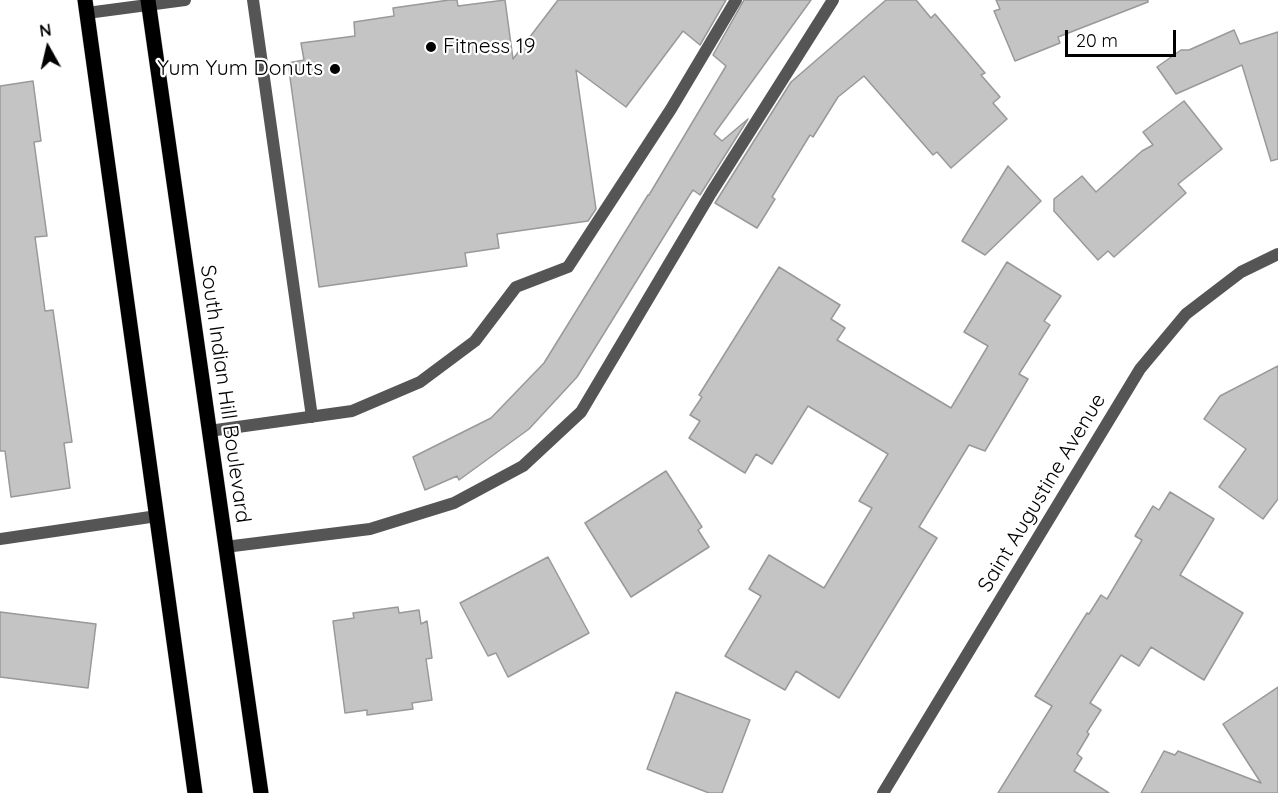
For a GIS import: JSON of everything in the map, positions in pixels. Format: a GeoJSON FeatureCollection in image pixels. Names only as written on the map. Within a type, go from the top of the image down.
{"type":"FeatureCollection","features":[{"type":"Feature","properties":{"kind":"main road","name":"South Indian Hill Boulevard"},"geometry":{"type":"LineString","coordinates":[[149,3],[261,793]]}},
{"type":"Feature","properties":{"kind":"main road"},"geometry":{"type":"LineString","coordinates":[[86,7],[195,793]]}},
{"type":"Feature","properties":{"kind":"street"},"geometry":{"type":"LineString","coordinates":[[86,7],[185,0]]}},
{"type":"Feature","properties":{"kind":"street"},"geometry":{"type":"LineString","coordinates":[[253,0],[312,417]]}},
{"type":"Feature","properties":{"kind":"street"},"geometry":{"type":"LineString","coordinates":[[209,432],[352,411],[420,382],[475,341],[516,286],[568,267],[671,109],[736,0]]}},
{"type":"Feature","properties":{"kind":"street"},"geometry":{"type":"LineString","coordinates":[[225,547],[370,529],[454,503],[524,466],[581,412],[711,193],[833,0]]}},
{"type":"Feature","properties":{"kind":"street","name":"Saint Augustine Avenue"},"geometry":{"type":"LineString","coordinates":[[883,793],[1140,369],[1186,314],[1241,272],[1278,254]]}},
{"type":"Feature","properties":{"kind":"street"},"geometry":{"type":"LineString","coordinates":[[0,539],[157,516]]}},
{"type":"Feature","properties":{"kind":"building"},"geometry":{"type":"Polygon","coordinates":[[[457,0],[458,6],[505,0],[513,59],[558,0],[726,0],[700,45],[683,31],[626,107],[576,70],[596,209],[588,221],[497,234],[499,248],[465,253],[467,266],[319,287],[288,63],[304,60],[301,43],[355,36],[354,22],[394,16],[393,8],[457,0]]]}},
{"type":"Feature","properties":{"kind":"building"},"geometry":{"type":"Polygon","coordinates":[[[744,0],[811,0],[714,134],[722,141],[748,119],[700,195],[693,190],[577,377],[529,429],[459,480],[457,476],[425,490],[413,457],[491,418],[544,363],[726,66],[713,55],[744,0]]]}},
{"type":"Feature","properties":{"kind":"building"},"geometry":{"type":"Polygon","coordinates":[[[886,0],[916,0],[931,18],[935,14],[985,73],[981,75],[1000,97],[993,103],[1007,119],[951,168],[937,152],[933,155],[864,76],[838,97],[813,137],[810,135],[772,197],[775,199],[757,228],[715,203],[791,82],[886,0]]]}},
{"type":"Feature","properties":{"kind":"building"},"geometry":{"type":"Polygon","coordinates":[[[996,0],[1148,0],[1148,2],[1058,37],[1060,43],[1015,61],[994,11],[1000,9],[996,0]]]}},
{"type":"Feature","properties":{"kind":"building"},"geometry":{"type":"Polygon","coordinates":[[[1234,30],[1240,44],[1278,32],[1278,159],[1271,161],[1242,65],[1176,94],[1157,67],[1181,50],[1189,50],[1234,30]]]}},
{"type":"Feature","properties":{"kind":"building"},"geometry":{"type":"Polygon","coordinates":[[[33,81],[41,141],[34,142],[47,236],[35,237],[45,311],[53,310],[72,442],[64,443],[70,488],[11,497],[5,451],[0,451],[0,86],[33,81]]]}},
{"type":"Feature","properties":{"kind":"building"},"geometry":{"type":"Polygon","coordinates":[[[1184,101],[1222,149],[1178,184],[1186,193],[1114,257],[1108,251],[1098,260],[1054,211],[1054,199],[1082,176],[1096,192],[1142,151],[1153,145],[1143,132],[1184,101]]]}},
{"type":"Feature","properties":{"kind":"building"},"geometry":{"type":"Polygon","coordinates":[[[1008,166],[1041,201],[985,255],[962,241],[1008,166]]]}},
{"type":"Feature","properties":{"kind":"building"},"geometry":{"type":"Polygon","coordinates":[[[1007,262],[1061,296],[1044,321],[1050,325],[1019,374],[1028,379],[985,451],[969,445],[919,527],[937,538],[839,698],[796,671],[785,690],[725,656],[761,596],[749,589],[769,555],[824,588],[872,508],[859,501],[888,454],[808,406],[772,464],[756,454],[745,473],[689,438],[700,421],[690,415],[702,397],[699,395],[779,267],[840,305],[831,319],[845,328],[837,340],[951,408],[988,346],[964,332],[1007,262]]]}},
{"type":"Feature","properties":{"kind":"building"},"geometry":{"type":"Polygon","coordinates":[[[1278,366],[1278,499],[1263,519],[1219,487],[1246,449],[1204,419],[1220,396],[1278,366]]]}},
{"type":"Feature","properties":{"kind":"building"},"geometry":{"type":"Polygon","coordinates":[[[666,471],[702,527],[698,530],[709,547],[631,597],[585,523],[666,471]]]}},
{"type":"Feature","properties":{"kind":"building"},"geometry":{"type":"Polygon","coordinates":[[[1170,492],[1214,519],[1180,575],[1243,613],[1204,680],[1151,647],[1139,666],[1121,655],[1090,703],[1101,710],[1077,754],[1082,758],[1074,771],[1109,793],[998,793],[1052,706],[1035,696],[1087,613],[1089,614],[1101,595],[1107,599],[1142,540],[1135,536],[1153,506],[1159,510],[1170,492]]]}},
{"type":"Feature","properties":{"kind":"building"},"geometry":{"type":"Polygon","coordinates":[[[548,557],[589,633],[508,677],[496,653],[488,656],[460,603],[548,557]]]}},
{"type":"Feature","properties":{"kind":"building"},"geometry":{"type":"Polygon","coordinates":[[[398,607],[399,613],[419,610],[421,624],[427,621],[432,658],[426,659],[432,700],[412,703],[413,709],[367,715],[367,710],[345,713],[333,621],[354,618],[353,613],[398,607]]]}},
{"type":"Feature","properties":{"kind":"building"},"geometry":{"type":"Polygon","coordinates":[[[0,612],[96,624],[88,688],[0,677],[0,612]]]}},
{"type":"Feature","properties":{"kind":"building"},"geometry":{"type":"Polygon","coordinates":[[[1278,687],[1278,793],[1141,793],[1164,751],[1175,755],[1178,751],[1261,783],[1223,724],[1278,687]]]}},
{"type":"Feature","properties":{"kind":"building"},"geometry":{"type":"Polygon","coordinates":[[[676,692],[750,720],[722,793],[709,793],[647,769],[676,692]]]}},
{"type":"Feature","properties":{"kind":"place","name":"Fitness 19"},"geometry":{"type":"Point","coordinates":[431,47]}},
{"type":"Feature","properties":{"kind":"place","name":"Yum Yum Donuts"},"geometry":{"type":"Point","coordinates":[335,69]}}]}
